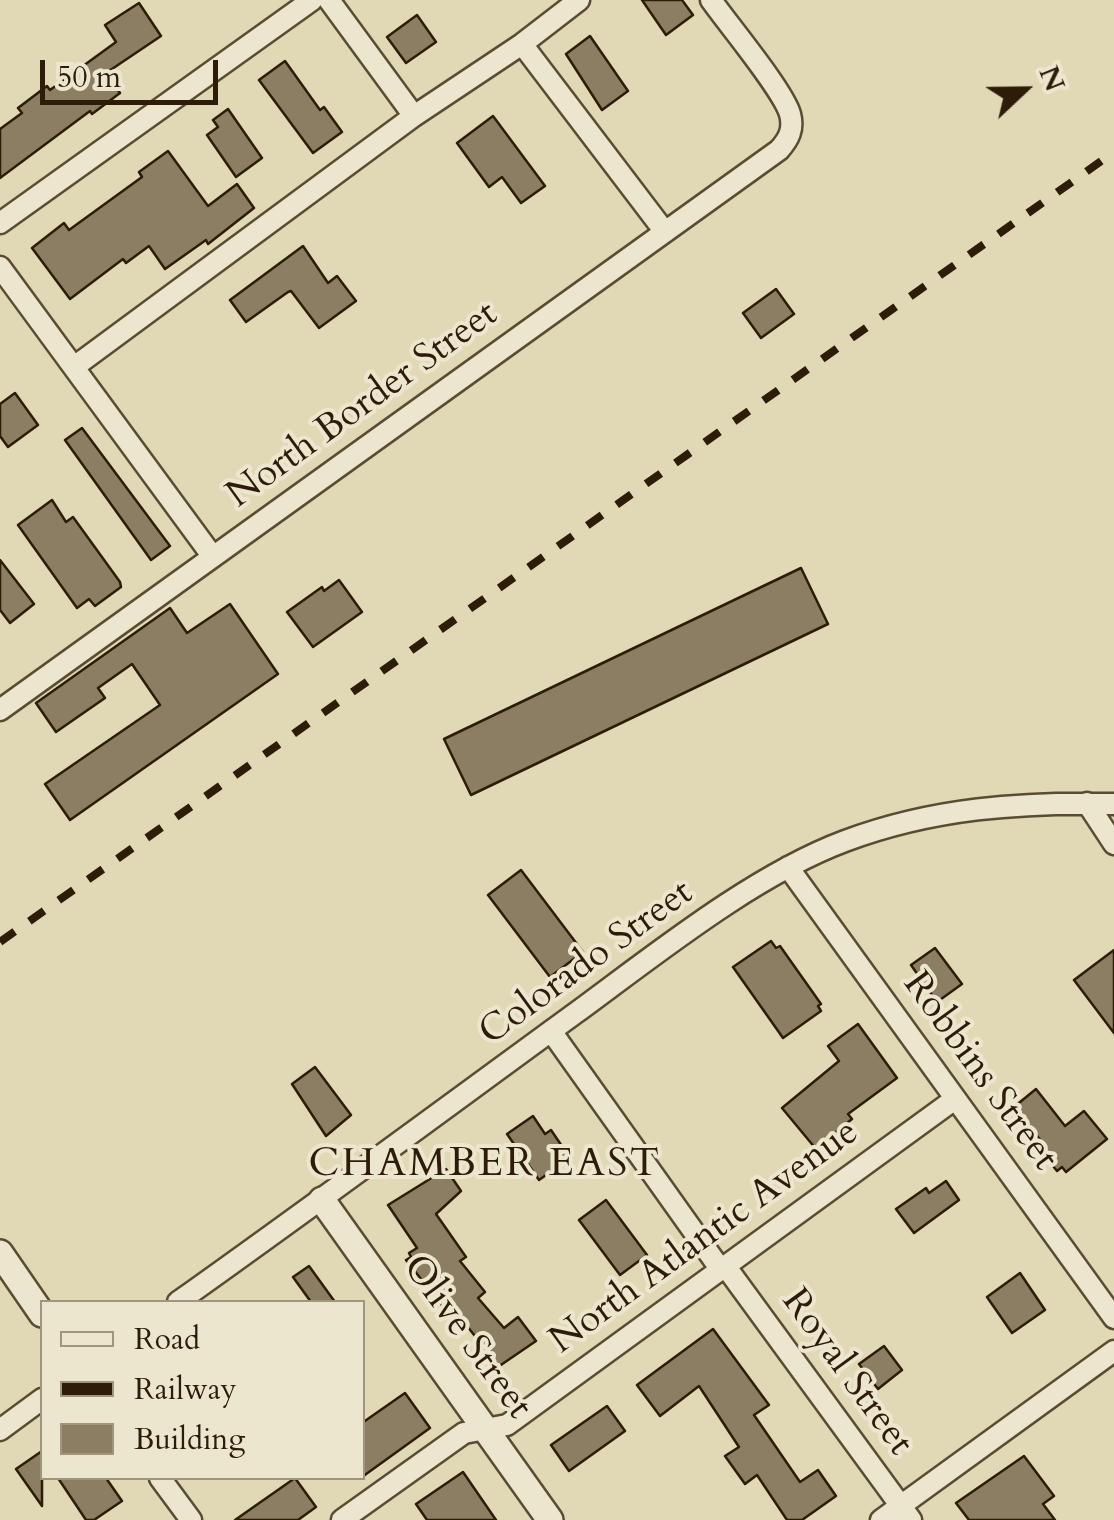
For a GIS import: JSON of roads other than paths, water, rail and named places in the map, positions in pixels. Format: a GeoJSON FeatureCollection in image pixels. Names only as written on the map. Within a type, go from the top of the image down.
{"type":"FeatureCollection","features":[{"type":"Feature","properties":{"kind":"street"},"geometry":{"type":"LineString","coordinates":[[0,223],[312,0]]}},
{"type":"Feature","properties":{"kind":"street"},"geometry":{"type":"LineString","coordinates":[[329,0],[414,116]]}},
{"type":"Feature","properties":{"kind":"street"},"geometry":{"type":"LineString","coordinates":[[74,366],[414,116],[580,0]]}},
{"type":"Feature","properties":{"kind":"street","name":"North Border Street"},"geometry":{"type":"LineString","coordinates":[[0,710],[788,141],[791,116],[711,0]]}},
{"type":"Feature","properties":{"kind":"street"},"geometry":{"type":"LineString","coordinates":[[522,44],[665,232]]}},
{"type":"Feature","properties":{"kind":"street"},"geometry":{"type":"LineString","coordinates":[[0,267],[213,557]]}},
{"type":"Feature","properties":{"kind":"street"},"geometry":{"type":"LineString","coordinates":[[1087,803],[1114,844]]}},
{"type":"Feature","properties":{"kind":"street","name":"Colorado Street"},"geometry":{"type":"LineString","coordinates":[[181,1300],[668,945],[788,866],[844,841],[957,810],[1024,804],[1114,804]]}},
{"type":"Feature","properties":{"kind":"street","name":"Robbins Street"},"geometry":{"type":"LineString","coordinates":[[788,866],[1114,1318]]}},
{"type":"Feature","properties":{"kind":"street","name":"Royal Street"},"geometry":{"type":"LineString","coordinates":[[551,1030],[906,1513]]}},
{"type":"Feature","properties":{"kind":"street","name":"North Atlantic Avenue"},"geometry":{"type":"LineString","coordinates":[[342,1520],[464,1433],[507,1426],[956,1099]]}},
{"type":"Feature","properties":{"kind":"street","name":"Olive Street"},"geometry":{"type":"LineString","coordinates":[[322,1200],[550,1520]]}},
{"type":"Feature","properties":{"kind":"street"},"geometry":{"type":"LineString","coordinates":[[0,1254],[40,1311]]}},
{"type":"Feature","properties":{"kind":"street"},"geometry":{"type":"LineString","coordinates":[[881,1520],[906,1513],[1114,1352]]}},
{"type":"Feature","properties":{"kind":"street"},"geometry":{"type":"LineString","coordinates":[[0,1430],[40,1401]]}},
{"type":"Feature","properties":{"kind":"street"},"geometry":{"type":"LineString","coordinates":[[161,1480],[191,1520]]}},
{"type":"Feature","properties":{"kind":"railway"},"geometry":{"type":"LineString","coordinates":[[0,942],[1114,152]]}},
{"type":"Feature","properties":{"kind":"district","name":"CHAMBER EAST"},"geometry":{"type":"Point","coordinates":[485,1166]}}]}
